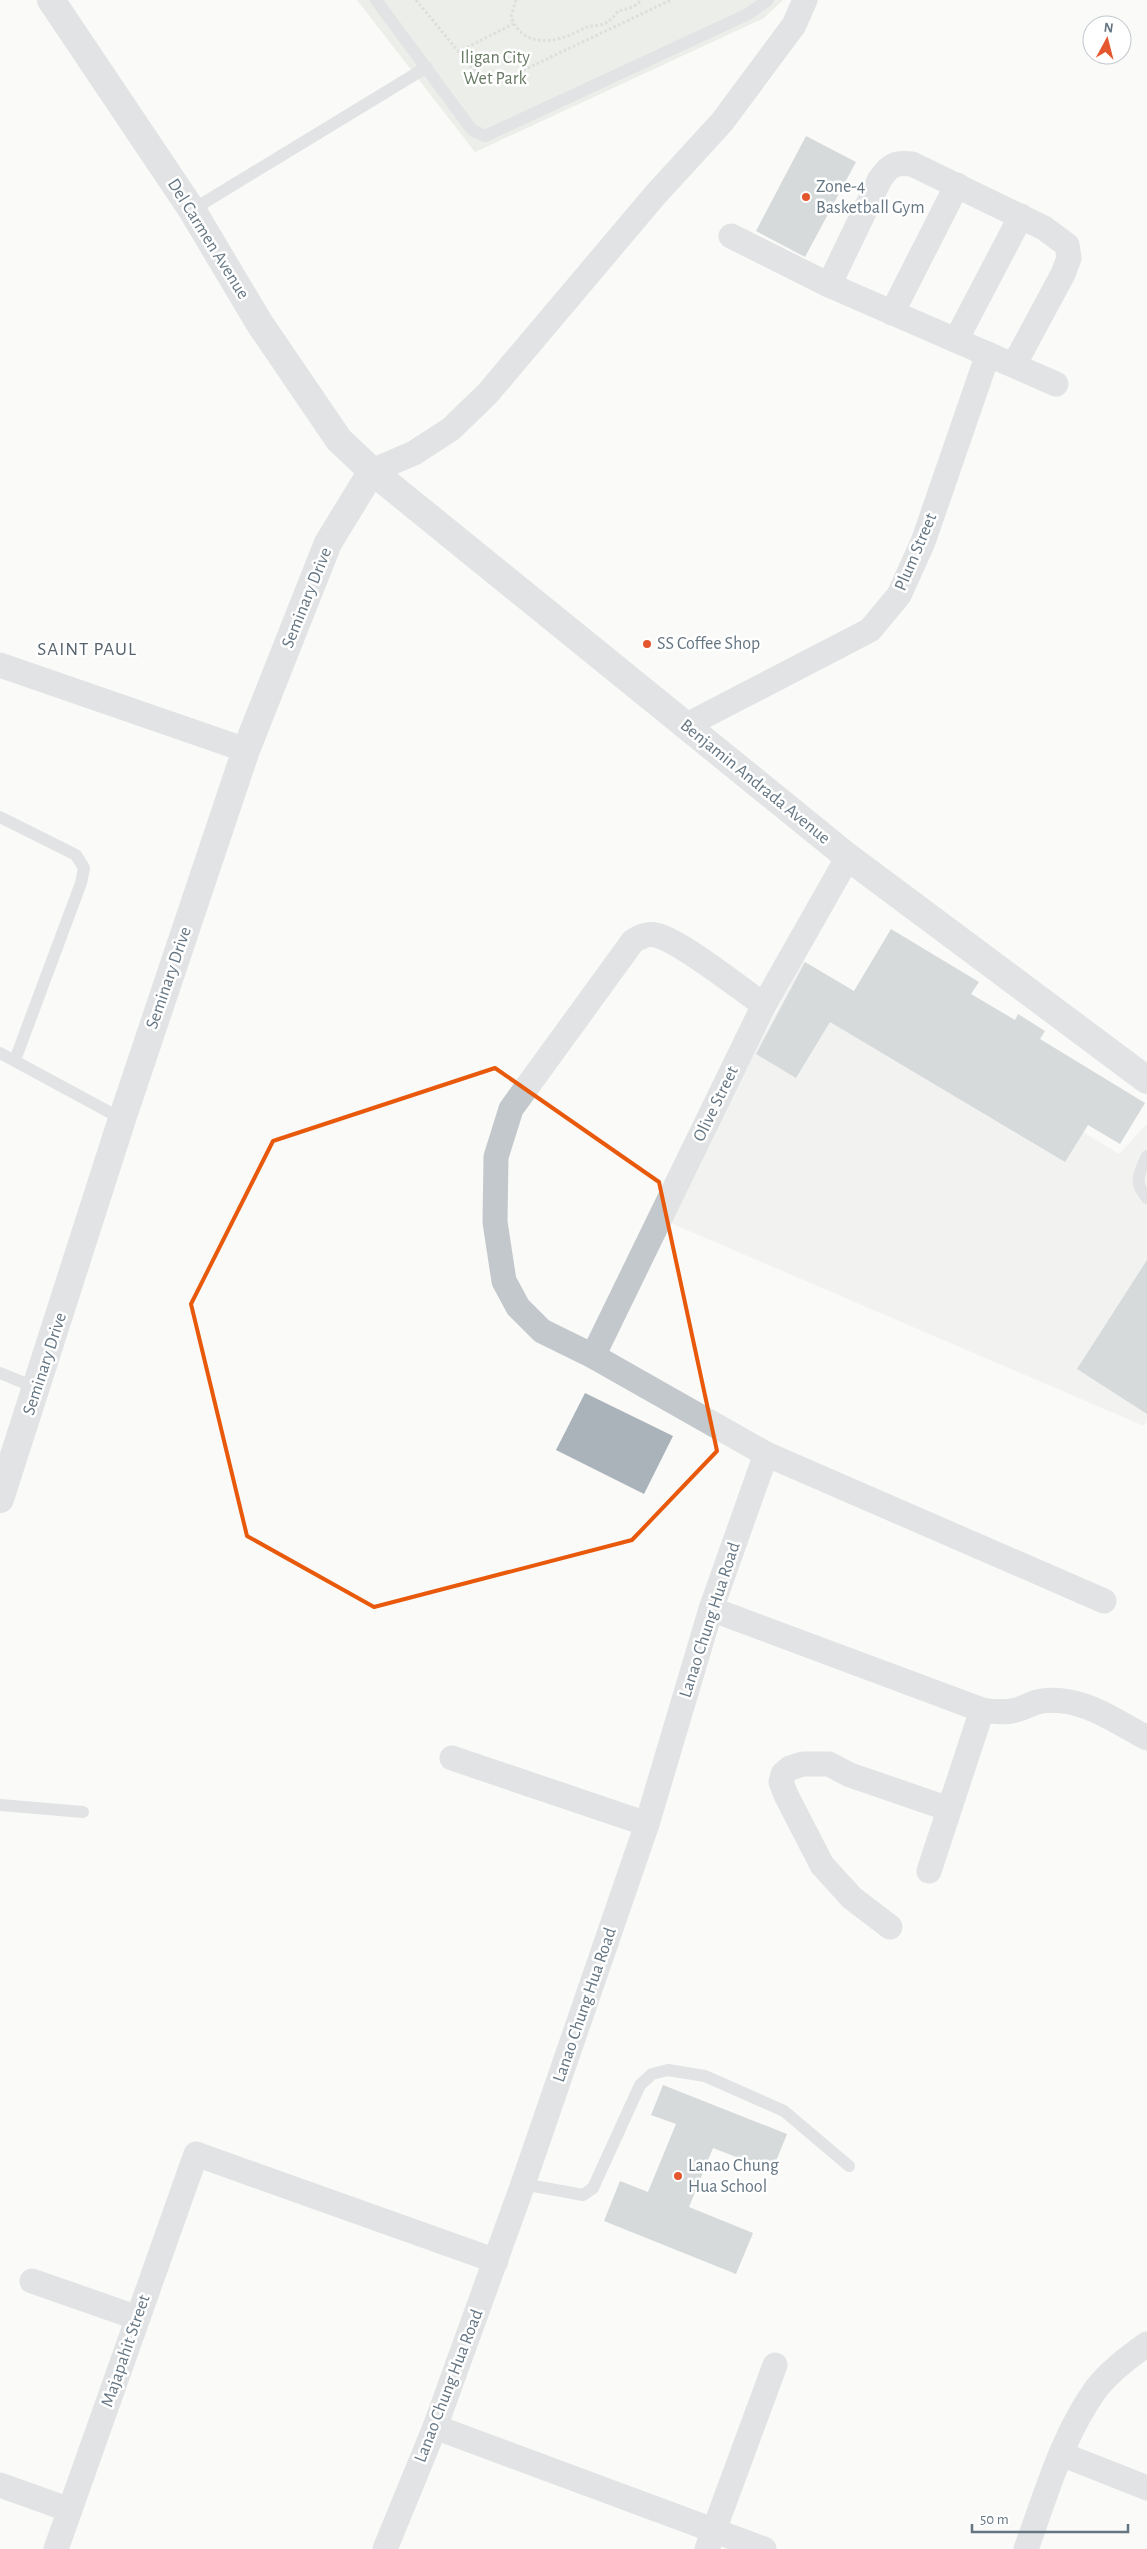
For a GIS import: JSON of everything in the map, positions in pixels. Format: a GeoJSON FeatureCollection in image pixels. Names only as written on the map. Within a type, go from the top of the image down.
{"type":"FeatureCollection","features":[{"type":"Feature","properties":{"kind":"street","name":"Del Carmen Avenue"},"geometry":{"type":"LineString","coordinates":[[51,0],[192,210],[260,324],[339,440],[372,472]]}},
{"type":"Feature","properties":{"kind":"street"},"geometry":{"type":"LineString","coordinates":[[372,472],[414,453],[451,429],[488,393],[656,194],[722,122],[794,25],[805,0]]}},
{"type":"Feature","properties":{"kind":"street"},"geometry":{"type":"LineString","coordinates":[[829,285],[880,179],[889,166],[897,162],[912,164],[1044,228],[1067,245],[1069,258],[1063,274],[1014,365]]}},
{"type":"Feature","properties":{"kind":"street"},"geometry":{"type":"LineString","coordinates":[[892,313],[957,185]]}},
{"type":"Feature","properties":{"kind":"street"},"geometry":{"type":"LineString","coordinates":[[956,340],[1021,216]]}},
{"type":"Feature","properties":{"kind":"street"},"geometry":{"type":"LineString","coordinates":[[731,236],[829,285],[1056,384]]}},
{"type":"Feature","properties":{"kind":"street","name":"Plum Street"},"geometry":{"type":"LineString","coordinates":[[685,726],[870,630],[899,595],[923,542],[988,354]]}},
{"type":"Feature","properties":{"kind":"street","name":"Benjamin Andrada Avenue"},"geometry":{"type":"LineString","coordinates":[[372,472],[848,857],[1147,1080]]}},
{"type":"Feature","properties":{"kind":"street","name":"Seminary Drive"},"geometry":{"type":"LineString","coordinates":[[0,1499],[122,1119],[246,750],[328,544],[372,472]]}},
{"type":"Feature","properties":{"kind":"street"},"geometry":{"type":"LineString","coordinates":[[0,665],[246,750]]}},
{"type":"Feature","properties":{"kind":"street","name":"Olive Street"},"geometry":{"type":"LineString","coordinates":[[594,1356],[764,1005],[848,857]]}},
{"type":"Feature","properties":{"kind":"street"},"geometry":{"type":"LineString","coordinates":[[764,1005],[673,942],[655,934],[642,936],[633,941],[511,1109],[496,1157],[495,1222],[504,1281],[518,1307],[542,1331],[594,1356],[766,1454],[1104,1601]]}},
{"type":"Feature","properties":{"kind":"street","name":"Lanao Chung Hua Road"},"geometry":{"type":"LineString","coordinates":[[385,2549],[435,2427],[523,2184],[648,1824],[711,1609],[766,1454]]}},
{"type":"Feature","properties":{"kind":"street"},"geometry":{"type":"LineString","coordinates":[[711,1609],[982,1710],[996,1712],[1016,1710],[1041,1701],[1060,1700],[1079,1703],[1147,1738]]}},
{"type":"Feature","properties":{"kind":"street"},"geometry":{"type":"LineString","coordinates":[[929,1872],[982,1710]]}},
{"type":"Feature","properties":{"kind":"street"},"geometry":{"type":"LineString","coordinates":[[452,1758],[648,1824]]}},
{"type":"Feature","properties":{"kind":"street"},"geometry":{"type":"LineString","coordinates":[[890,1927],[852,1898],[822,1865],[780,1782],[783,1774],[790,1768],[803,1764],[829,1764],[850,1775],[949,1809]]}},
{"type":"Feature","properties":{"kind":"street","name":"Majapahit Street"},"geometry":{"type":"LineString","coordinates":[[56,2549],[196,2154],[496,2260]]}},
{"type":"Feature","properties":{"kind":"street"},"geometry":{"type":"LineString","coordinates":[[32,2281],[138,2318]]}},
{"type":"Feature","properties":{"kind":"street"},"geometry":{"type":"LineString","coordinates":[[1026,2549],[1061,2454],[1080,2414],[1097,2388],[1116,2367],[1147,2344]]}},
{"type":"Feature","properties":{"kind":"street"},"geometry":{"type":"LineString","coordinates":[[710,2540],[775,2364]]}},
{"type":"Feature","properties":{"kind":"street"},"geometry":{"type":"LineString","coordinates":[[435,2427],[710,2540],[764,2549]]}},
{"type":"Feature","properties":{"kind":"street"},"geometry":{"type":"LineString","coordinates":[[1061,2454],[1147,2488]]}},
{"type":"Feature","properties":{"kind":"street"},"geometry":{"type":"LineString","coordinates":[[0,2485],[70,2510]]}},
{"type":"Feature","properties":{"kind":"lane"},"geometry":{"type":"LineString","coordinates":[[376,0],[472,130],[485,136],[748,14],[768,0]]}},
{"type":"Feature","properties":{"kind":"lane"},"geometry":{"type":"LineString","coordinates":[[192,210],[428,68]]}},
{"type":"Feature","properties":{"kind":"lane"},"geometry":{"type":"LineString","coordinates":[[0,817],[76,855],[84,868],[81,883],[15,1060]]}},
{"type":"Feature","properties":{"kind":"lane"},"geometry":{"type":"LineString","coordinates":[[0,1054],[15,1060],[122,1119]]}},
{"type":"Feature","properties":{"kind":"lane"},"geometry":{"type":"LineString","coordinates":[[1147,1156],[1138,1179],[1139,1188],[1147,1198]]}},
{"type":"Feature","properties":{"kind":"lane"},"geometry":{"type":"LineString","coordinates":[[0,1373],[37,1388]]}},
{"type":"Feature","properties":{"kind":"lane"},"geometry":{"type":"LineString","coordinates":[[0,1805],[83,1812]]}},
{"type":"Feature","properties":{"kind":"lane"},"geometry":{"type":"LineString","coordinates":[[523,2184],[583,2194],[593,2188],[640,2085],[652,2074],[668,2070],[705,2076],[784,2111],[849,2166]]}},
{"type":"Feature","properties":{"kind":"path"},"geometry":{"type":"LineString","coordinates":[[416,0],[484,84],[494,84],[671,0]]}},
{"type":"Feature","properties":{"kind":"path"},"geometry":{"type":"LineString","coordinates":[[516,0],[512,9],[514,24],[519,32],[526,37],[559,41],[576,34],[582,29],[604,24],[618,11],[633,7],[642,0]]}},
{"type":"Feature","properties":{"kind":"path"},"geometry":{"type":"LineString","coordinates":[[458,52],[514,24]]}},
{"type":"Feature","properties":{"kind":"highlighted area"},"geometry":{"type":"Polygon","coordinates":[[[495,1068],[659,1182],[717,1451],[632,1540],[374,1607],[247,1536],[191,1304],[273,1141],[495,1068]]]}},
{"type":"Feature","properties":{"kind":"shaded area"},"geometry":{"type":"Polygon","coordinates":[[[803,961],[1119,1154],[1147,1124],[1147,1421],[1144,1426],[666,1221],[803,961]]]}},
{"type":"Feature","properties":{"kind":"green space","name":"Iligan City Wet Park"},"geometry":{"type":"Polygon","coordinates":[[[357,0],[783,0],[764,18],[475,152],[357,0]]]}},
{"type":"Feature","properties":{"kind":"building","name":"Zone-4 Basketball Gym"},"geometry":{"type":"Polygon","coordinates":[[[806,136],[856,162],[805,257],[756,231],[806,136]]]}},
{"type":"Feature","properties":{"kind":"building"},"geometry":{"type":"Polygon","coordinates":[[[891,929],[979,982],[971,994],[1015,1020],[1018,1014],[1045,1031],[1040,1039],[1145,1103],[1120,1144],[1088,1125],[1065,1162],[830,1022],[796,1078],[756,1054],[805,962],[854,991],[891,929]]]}},
{"type":"Feature","properties":{"kind":"building"},"geometry":{"type":"Polygon","coordinates":[[[1147,1260],[1147,1414],[1077,1369],[1147,1260]]]}},
{"type":"Feature","properties":{"kind":"building"},"geometry":{"type":"Polygon","coordinates":[[[585,1393],[673,1436],[644,1494],[556,1450],[585,1393]]]}},
{"type":"Feature","properties":{"kind":"building","name":"Lanao Chung Hua School"},"geometry":{"type":"Polygon","coordinates":[[[663,2085],[787,2134],[772,2171],[713,2148],[689,2207],[753,2233],[736,2274],[604,2221],[620,2181],[648,2192],[676,2124],[651,2115],[663,2085]]]}},
{"type":"Feature","properties":{"kind":"place","name":"Zone-4 Basketball Gym"},"geometry":{"type":"Point","coordinates":[806,197]}},
{"type":"Feature","properties":{"kind":"place","name":"SS Coffee Shop"},"geometry":{"type":"Point","coordinates":[647,644]}},
{"type":"Feature","properties":{"kind":"place","name":"Lanao Chung Hua School"},"geometry":{"type":"Point","coordinates":[678,2176]}},
{"type":"Feature","properties":{"kind":"district","name":"SAINT PAUL"},"geometry":{"type":"Point","coordinates":[87,649]}}]}
